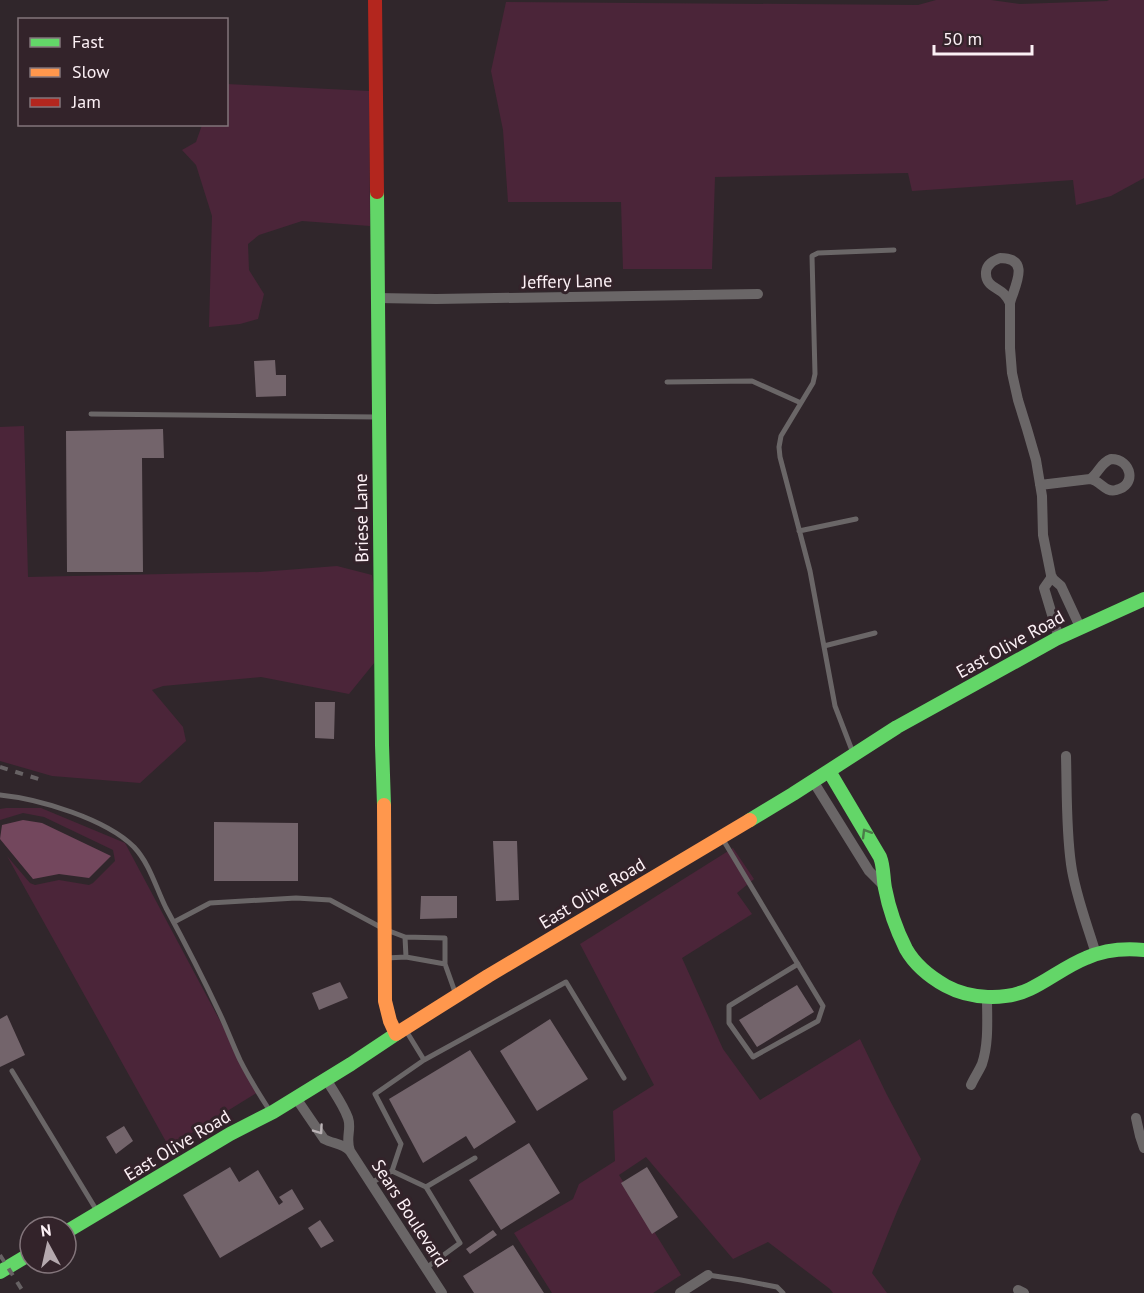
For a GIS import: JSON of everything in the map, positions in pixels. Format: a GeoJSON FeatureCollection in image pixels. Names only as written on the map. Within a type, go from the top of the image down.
{"type":"FeatureCollection","features":[{"type":"Feature","properties":{"kind":"street","name":"Briese Lane"},"geometry":{"type":"LineString","coordinates":[[375,0],[384,958],[386,1006],[390,1022],[400,1031]]}},
{"type":"Feature","properties":{"kind":"street","name":"Jeffery Lane"},"geometry":{"type":"LineString","coordinates":[[377,298],[758,294]]}},
{"type":"Feature","properties":{"kind":"street"},"geometry":{"type":"LineString","coordinates":[[1010,303],[1012,373],[1017,400],[1036,460],[1043,535],[1051,575],[1044,588],[1059,638]]}},
{"type":"Feature","properties":{"kind":"street"},"geometry":{"type":"LineString","coordinates":[[1040,485],[1090,479]]}},
{"type":"Feature","properties":{"kind":"street"},"geometry":{"type":"LineString","coordinates":[[1051,575],[1061,586],[1080,627]]}},
{"type":"Feature","properties":{"kind":"street","name":"East Olive Road"},"geometry":{"type":"LineString","coordinates":[[78,1225],[230,1134],[296,1098],[456,996],[722,837],[897,727],[1080,627],[1144,598]]}},
{"type":"Feature","properties":{"kind":"street"},"geometry":{"type":"LineString","coordinates":[[1066,756],[1071,865],[1096,954]]}},
{"type":"Feature","properties":{"kind":"street"},"geometry":{"type":"LineString","coordinates":[[829,771],[882,860],[885,887],[899,935],[907,950],[930,977],[954,991],[970,996],[987,997],[1020,993],[1037,986],[1078,961],[1096,954],[1117,950],[1144,950]]}},
{"type":"Feature","properties":{"kind":"street"},"geometry":{"type":"LineString","coordinates":[[813,781],[868,871],[885,887]]}},
{"type":"Feature","properties":{"kind":"street"},"geometry":{"type":"LineString","coordinates":[[971,1085],[982,1064],[987,1027],[987,997]]}},
{"type":"Feature","properties":{"kind":"street","name":"Sears Boulevard"},"geometry":{"type":"LineString","coordinates":[[326,1079],[348,1118],[350,1151]]}},
{"type":"Feature","properties":{"kind":"street","name":"Sears Boulevard"},"geometry":{"type":"LineString","coordinates":[[296,1098],[324,1138],[345,1146],[350,1151],[442,1293]]}},
{"type":"Feature","properties":{"kind":"street"},"geometry":{"type":"LineString","coordinates":[[1136,1118],[1144,1148]]}},
{"type":"Feature","properties":{"kind":"street"},"geometry":{"type":"LineString","coordinates":[[0,1272],[18,1261]]}},
{"type":"Feature","properties":{"kind":"street"},"geometry":{"type":"LineString","coordinates":[[680,1293],[708,1275]]}},
{"type":"Feature","properties":{"kind":"lane"},"geometry":{"type":"LineString","coordinates":[[853,754],[835,706],[810,571],[779,447],[781,436],[813,383],[813,256],[818,253],[894,250]]}},
{"type":"Feature","properties":{"kind":"lane"},"geometry":{"type":"LineString","coordinates":[[667,382],[752,381],[801,403]]}},
{"type":"Feature","properties":{"kind":"lane"},"geometry":{"type":"LineString","coordinates":[[91,414],[378,417]]}},
{"type":"Feature","properties":{"kind":"lane"},"geometry":{"type":"LineString","coordinates":[[799,531],[856,519]]}},
{"type":"Feature","properties":{"kind":"lane"},"geometry":{"type":"LineString","coordinates":[[824,646],[875,633]]}},
{"type":"Feature","properties":{"kind":"lane"},"geometry":{"type":"LineString","coordinates":[[1,796],[34,800],[87,818],[113,830],[134,847],[146,862],[247,1073],[271,1112]]}},
{"type":"Feature","properties":{"kind":"lane"},"geometry":{"type":"LineString","coordinates":[[722,837],[798,964],[823,1006],[818,1021],[753,1057],[729,1023],[729,1006],[798,964]]}},
{"type":"Feature","properties":{"kind":"lane"},"geometry":{"type":"LineString","coordinates":[[174,922],[210,903],[296,898],[330,900],[384,929],[405,937],[445,938],[445,964],[456,996]]}},
{"type":"Feature","properties":{"kind":"lane"},"geometry":{"type":"LineString","coordinates":[[405,937],[406,957]]}},
{"type":"Feature","properties":{"kind":"lane"},"geometry":{"type":"LineString","coordinates":[[428,938],[429,945]]}},
{"type":"Feature","properties":{"kind":"lane"},"geometry":{"type":"LineString","coordinates":[[384,958],[430,959],[445,964]]}},
{"type":"Feature","properties":{"kind":"lane"},"geometry":{"type":"LineString","coordinates":[[371,1183],[392,1171],[401,1144],[375,1094],[424,1060],[566,982],[624,1078]]}},
{"type":"Feature","properties":{"kind":"lane"},"geometry":{"type":"LineString","coordinates":[[400,1031],[424,1060]]}},
{"type":"Feature","properties":{"kind":"lane"},"geometry":{"type":"LineString","coordinates":[[12,1071],[98,1213]]}},
{"type":"Feature","properties":{"kind":"lane"},"geometry":{"type":"LineString","coordinates":[[426,1186],[475,1158]]}},
{"type":"Feature","properties":{"kind":"lane"},"geometry":{"type":"LineString","coordinates":[[392,1171],[426,1186],[460,1244],[426,1268]]}},
{"type":"Feature","properties":{"kind":"lane"},"geometry":{"type":"LineString","coordinates":[[708,1275],[777,1287],[783,1293]]}},
{"type":"Feature","properties":{"kind":"shaded area"},"geometry":{"type":"Polygon","coordinates":[[[936,0],[991,0],[1020,4],[1144,0],[1144,178],[1111,196],[1076,205],[1073,180],[912,191],[908,173],[715,177],[712,269],[623,269],[621,202],[508,202],[503,130],[491,71],[506,2],[918,5],[936,0]]]}},
{"type":"Feature","properties":{"kind":"shaded area"},"geometry":{"type":"Polygon","coordinates":[[[228,84],[369,91],[370,226],[302,221],[259,235],[248,244],[249,270],[264,294],[258,319],[240,324],[209,327],[212,216],[196,165],[182,150],[196,142],[202,126],[228,126],[228,84]]]}},
{"type":"Feature","properties":{"kind":"shaded area"},"geometry":{"type":"Polygon","coordinates":[[[24,426],[28,577],[260,572],[337,566],[372,575],[375,662],[349,694],[261,677],[163,686],[152,690],[183,727],[186,741],[140,783],[52,776],[0,761],[0,427],[24,426]]]}},
{"type":"Feature","properties":{"kind":"shaded area"},"geometry":{"type":"Polygon","coordinates":[[[41,808],[125,843],[258,1092],[169,1147],[7,856],[30,883],[35,885],[59,880],[89,885],[115,861],[113,850],[44,817],[23,813],[0,820],[0,809],[41,808]]]}},
{"type":"Feature","properties":{"kind":"shaded area"},"geometry":{"type":"Polygon","coordinates":[[[23,820],[42,823],[111,856],[89,878],[59,874],[33,879],[0,839],[2,825],[23,820]]]}},
{"type":"Feature","properties":{"kind":"shaded area"},"geometry":{"type":"Polygon","coordinates":[[[733,848],[754,879],[737,893],[752,914],[682,958],[723,1049],[760,1100],[860,1039],[921,1159],[872,1273],[887,1293],[833,1293],[768,1242],[733,1259],[646,1157],[619,1175],[681,1275],[653,1293],[552,1293],[514,1233],[573,1199],[579,1184],[615,1161],[613,1111],[654,1085],[580,944],[733,848]]]}},
{"type":"Feature","properties":{"kind":"building"},"geometry":{"type":"Polygon","coordinates":[[[275,360],[276,375],[286,375],[286,396],[256,397],[254,361],[275,360]]]}},
{"type":"Feature","properties":{"kind":"building"},"geometry":{"type":"Polygon","coordinates":[[[163,429],[164,458],[142,458],[143,572],[67,572],[66,431],[163,429]]]}},
{"type":"Feature","properties":{"kind":"building"},"geometry":{"type":"Polygon","coordinates":[[[315,702],[335,702],[334,739],[315,738],[315,702]]]}},
{"type":"Feature","properties":{"kind":"building"},"geometry":{"type":"Polygon","coordinates":[[[214,822],[298,823],[298,881],[214,881],[214,822]]]}},
{"type":"Feature","properties":{"kind":"building"},"geometry":{"type":"Polygon","coordinates":[[[493,841],[517,841],[519,900],[496,901],[493,841]]]}},
{"type":"Feature","properties":{"kind":"building"},"geometry":{"type":"Polygon","coordinates":[[[421,896],[457,896],[457,918],[420,919],[421,896]]]}},
{"type":"Feature","properties":{"kind":"building"},"geometry":{"type":"Polygon","coordinates":[[[340,982],[348,998],[319,1010],[312,993],[340,982]]]}},
{"type":"Feature","properties":{"kind":"building"},"geometry":{"type":"Polygon","coordinates":[[[797,985],[814,1012],[757,1047],[739,1020],[797,985]]]}},
{"type":"Feature","properties":{"kind":"building"},"geometry":{"type":"Polygon","coordinates":[[[7,1015],[25,1055],[0,1067],[0,1019],[7,1015]]]}},
{"type":"Feature","properties":{"kind":"building"},"geometry":{"type":"Polygon","coordinates":[[[550,1019],[588,1079],[537,1111],[500,1051],[550,1019]]]}},
{"type":"Feature","properties":{"kind":"building"},"geometry":{"type":"Polygon","coordinates":[[[470,1050],[516,1122],[474,1149],[466,1136],[423,1163],[389,1099],[470,1050]]]}},
{"type":"Feature","properties":{"kind":"building"},"geometry":{"type":"Polygon","coordinates":[[[124,1126],[133,1141],[116,1154],[106,1137],[124,1126]]]}},
{"type":"Feature","properties":{"kind":"building"},"geometry":{"type":"Polygon","coordinates":[[[529,1143],[560,1193],[501,1230],[469,1180],[529,1143]]]}},
{"type":"Feature","properties":{"kind":"building"},"geometry":{"type":"Polygon","coordinates":[[[230,1167],[239,1182],[258,1170],[279,1205],[283,1202],[279,1197],[292,1189],[304,1209],[220,1258],[183,1195],[230,1167]]]}},
{"type":"Feature","properties":{"kind":"building"},"geometry":{"type":"Polygon","coordinates":[[[647,1167],[678,1217],[652,1234],[621,1183],[647,1167]]]}},
{"type":"Feature","properties":{"kind":"building"},"geometry":{"type":"Polygon","coordinates":[[[320,1220],[334,1241],[321,1248],[308,1228],[320,1220]]]}},
{"type":"Feature","properties":{"kind":"building"},"geometry":{"type":"Polygon","coordinates":[[[493,1230],[497,1235],[470,1254],[466,1249],[493,1230]]]}},
{"type":"Feature","properties":{"kind":"building"},"geometry":{"type":"Polygon","coordinates":[[[513,1245],[544,1293],[474,1293],[463,1276],[513,1245]]]}},
{"type":"Feature","properties":{"kind":"railway"},"geometry":{"type":"LineString","coordinates":[[0,767],[45,781]]}},
{"type":"Feature","properties":{"kind":"railway"},"geometry":{"type":"LineString","coordinates":[[0,1255],[24,1293]]}},
{"type":"Feature","properties":{"kind":"traffic: fast"},"geometry":{"type":"LineString","coordinates":[[377,192],[384,805]]}},
{"type":"Feature","properties":{"kind":"traffic: fast"},"geometry":{"type":"LineString","coordinates":[[750,820],[897,727],[1056,639],[1144,599]]}},
{"type":"Feature","properties":{"kind":"traffic: fast"},"geometry":{"type":"LineString","coordinates":[[829,771],[880,857],[889,904],[906,949],[923,970],[946,986],[966,994],[999,997],[1030,989],[1093,955],[1114,950],[1144,950]]}},
{"type":"Feature","properties":{"kind":"traffic: fast"},"geometry":{"type":"LineString","coordinates":[[78,1225],[230,1134],[273,1112],[399,1032]]}},
{"type":"Feature","properties":{"kind":"traffic: fast"},"geometry":{"type":"LineString","coordinates":[[0,1272],[18,1261]]}},
{"type":"Feature","properties":{"kind":"traffic: slow"},"geometry":{"type":"LineString","coordinates":[[384,805],[385,1001],[396,1034]]}},
{"type":"Feature","properties":{"kind":"traffic: slow"},"geometry":{"type":"LineString","coordinates":[[399,1032],[488,976],[750,820]]}},
{"type":"Feature","properties":{"kind":"traffic: jam"},"geometry":{"type":"LineString","coordinates":[[375,0],[377,192]]}}]}
